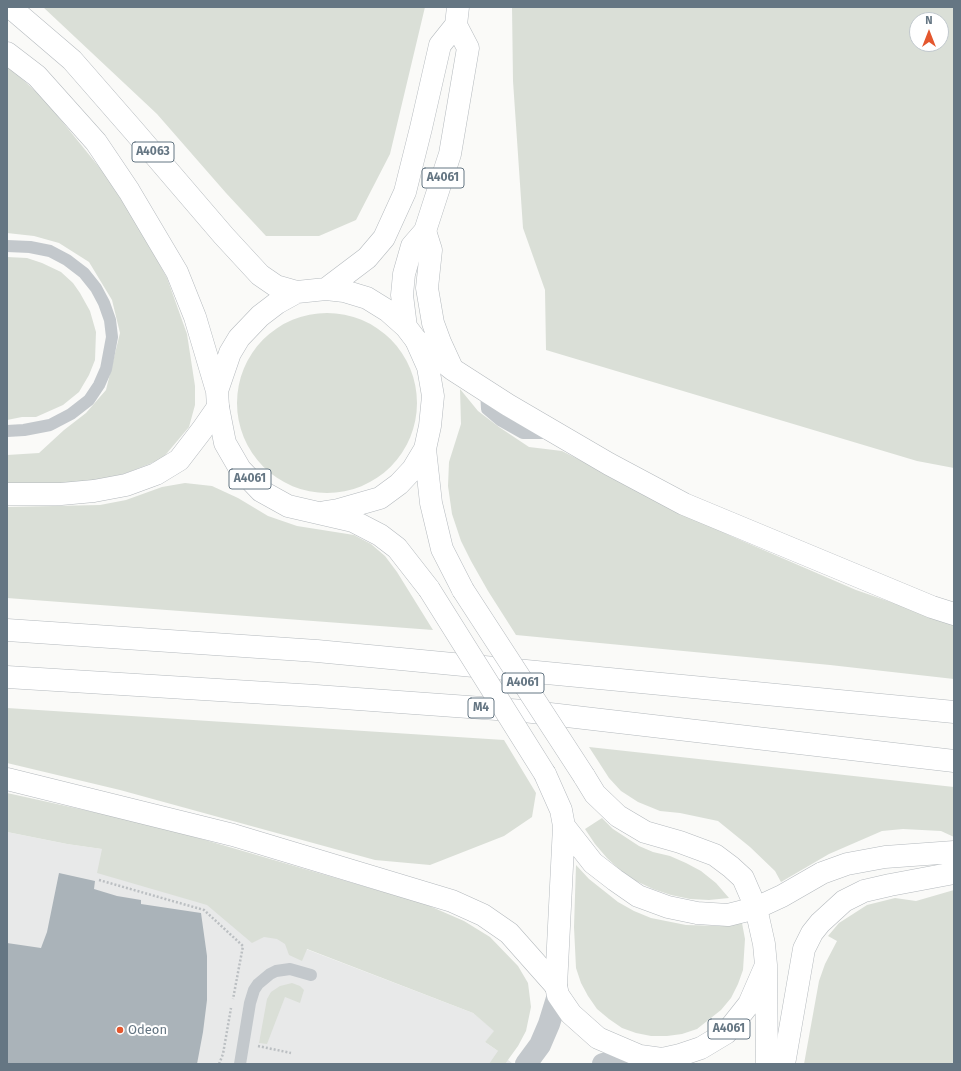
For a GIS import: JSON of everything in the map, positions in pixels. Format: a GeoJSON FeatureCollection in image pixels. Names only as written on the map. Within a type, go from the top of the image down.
{"type":"FeatureCollection","features":[{"type":"Feature","properties":{"kind":"main road","name":"A4063"},"geometry":{"type":"LineString","coordinates":[[10,7],[72,60],[224,236],[260,275],[276,286],[297,292]]}},
{"type":"Feature","properties":{"kind":"main road","name":"A4061"},"geometry":{"type":"LineString","coordinates":[[326,289],[367,258],[384,238],[405,192],[422,128],[440,45],[457,16]]}},
{"type":"Feature","properties":{"kind":"main road","name":"A4061"},"geometry":{"type":"LineString","coordinates":[[457,16],[468,48],[450,154],[425,231],[412,246],[404,274],[402,295],[411,334],[428,367],[433,396],[430,426],[425,449],[431,503],[442,549],[463,590],[595,794],[618,816],[645,832],[680,842],[715,855],[743,878],[756,908],[764,944],[766,965],[767,1064]]}},
{"type":"Feature","properties":{"kind":"main road","name":"A4063"},"geometry":{"type":"LineString","coordinates":[[7,53],[37,76],[96,142],[129,190],[177,272],[196,317],[217,399]]}},
{"type":"Feature","properties":{"kind":"main road"},"geometry":{"type":"LineString","coordinates":[[425,231],[431,250],[427,288],[433,323],[452,369]]}},
{"type":"Feature","properties":{"kind":"main road","name":"A4061"},"geometry":{"type":"LineString","coordinates":[[411,334],[388,311],[367,298],[344,291],[326,289],[297,292],[277,303],[260,316],[239,338],[230,353],[217,399],[225,443],[240,468],[261,491],[288,506],[320,512],[353,521],[380,535],[397,548],[429,589],[545,774],[561,810],[564,826],[557,990],[571,1014],[598,1038],[640,1056],[665,1061],[701,1048],[726,1033],[749,1004],[766,965]]}},
{"type":"Feature","properties":{"kind":"main road"},"geometry":{"type":"LineString","coordinates":[[411,334],[452,369],[508,405],[684,504],[932,607],[954,614]]}},
{"type":"Feature","properties":{"kind":"main road"},"geometry":{"type":"LineString","coordinates":[[7,494],[61,494],[94,491],[126,485],[156,474],[179,460],[202,430],[217,399]]}},
{"type":"Feature","properties":{"kind":"main road","name":"A4061"},"geometry":{"type":"LineString","coordinates":[[320,512],[338,510],[380,498],[399,484],[413,469],[425,449]]}},
{"type":"Feature","properties":{"kind":"main road"},"geometry":{"type":"LineString","coordinates":[[7,630],[317,650],[954,712]]}},
{"type":"Feature","properties":{"kind":"main road","name":"M4"},"geometry":{"type":"LineString","coordinates":[[7,677],[316,696],[524,711],[954,760]]}},
{"type":"Feature","properties":{"kind":"main road"},"geometry":{"type":"LineString","coordinates":[[7,779],[233,835],[452,901],[483,915],[509,932],[557,990]]}},
{"type":"Feature","properties":{"kind":"main road"},"geometry":{"type":"LineString","coordinates":[[564,826],[593,863],[638,896],[668,907],[697,913],[728,915],[756,908],[782,896],[822,873],[847,864],[885,857],[954,852]]}},
{"type":"Feature","properties":{"kind":"main road"},"geometry":{"type":"LineString","coordinates":[[784,1064],[804,949],[812,933],[820,923],[844,901],[864,891],[890,884],[954,873]]}},
{"type":"Feature","properties":{"kind":"street"},"geometry":{"type":"LineString","coordinates":[[526,1064],[540,1045],[549,1024],[557,990]]}},
{"type":"Feature","properties":{"kind":"street"},"geometry":{"type":"LineString","coordinates":[[603,1064],[640,1056]]}},
{"type":"Feature","properties":{"kind":"lane"},"geometry":{"type":"LineString","coordinates":[[7,246],[30,247],[50,251],[68,260],[84,273],[96,288],[104,303],[110,320],[112,338],[106,369],[100,385],[89,400],[71,414],[50,425],[24,430],[7,431]]}},
{"type":"Feature","properties":{"kind":"lane"},"geometry":{"type":"LineString","coordinates":[[241,1064],[250,1003],[254,990],[258,984],[276,971],[290,969],[311,975]]}},
{"type":"Feature","properties":{"kind":"path"},"geometry":{"type":"LineString","coordinates":[[99,880],[204,910],[242,946],[223,1054],[218,1064]]}},
{"type":"Feature","properties":{"kind":"path"},"geometry":{"type":"LineString","coordinates":[[258,1046],[291,1053]]}},
{"type":"Feature","properties":{"kind":"shaded area"},"geometry":{"type":"Polygon","coordinates":[[[43,7],[425,7],[390,154],[356,220],[319,236],[266,236],[157,114],[43,7]]]}},
{"type":"Feature","properties":{"kind":"shaded area"},"geometry":{"type":"Polygon","coordinates":[[[512,7],[954,7],[954,468],[917,461],[546,350],[545,290],[523,228],[513,81],[512,7]]]}},
{"type":"Feature","properties":{"kind":"shaded area"},"geometry":{"type":"Polygon","coordinates":[[[7,65],[44,99],[112,183],[135,219],[167,278],[187,334],[195,386],[195,405],[189,427],[162,459],[97,483],[7,484],[7,455],[39,453],[64,430],[86,413],[106,390],[120,333],[112,300],[89,262],[59,243],[34,236],[7,233],[7,65]]]}},
{"type":"Feature","properties":{"kind":"shaded area"},"geometry":{"type":"Polygon","coordinates":[[[7,257],[27,258],[61,272],[73,283],[80,293],[90,311],[96,332],[95,360],[89,375],[79,392],[63,405],[36,417],[22,417],[7,420],[7,257]]]}},
{"type":"Feature","properties":{"kind":"shaded area"},"geometry":{"type":"Polygon","coordinates":[[[327,313],[345,315],[361,320],[377,328],[391,339],[402,353],[410,369],[415,385],[417,403],[415,421],[410,437],[402,453],[391,467],[377,478],[361,486],[345,491],[327,493],[309,491],[293,486],[277,478],[263,467],[252,453],[244,437],[239,421],[237,403],[239,385],[244,369],[252,353],[263,339],[277,328],[293,320],[309,315],[327,313]]]}},
{"type":"Feature","properties":{"kind":"shaded area"},"geometry":{"type":"Polygon","coordinates":[[[460,389],[478,411],[529,447],[562,451],[731,536],[856,590],[954,624],[954,679],[830,665],[516,635],[471,561],[461,541],[452,514],[448,486],[449,462],[461,424],[460,389]]]}},
{"type":"Feature","properties":{"kind":"shaded area"},"geometry":{"type":"Polygon","coordinates":[[[185,483],[212,486],[238,498],[268,516],[297,526],[354,535],[371,544],[385,556],[397,572],[433,630],[7,598],[7,507],[100,505],[126,500],[162,487],[185,483]]]}},
{"type":"Feature","properties":{"kind":"shaded area"},"geometry":{"type":"Polygon","coordinates":[[[7,708],[504,740],[536,793],[532,817],[504,836],[430,865],[375,860],[120,790],[7,763],[7,708]]]}},
{"type":"Feature","properties":{"kind":"shaded area"},"geometry":{"type":"Polygon","coordinates":[[[589,747],[954,787],[954,837],[941,831],[903,829],[882,831],[829,854],[781,882],[775,871],[750,847],[718,821],[680,813],[660,811],[638,802],[621,791],[609,778],[589,747]]]}},
{"type":"Feature","properties":{"kind":"shaded area"},"geometry":{"type":"Polygon","coordinates":[[[7,793],[157,826],[425,904],[464,921],[490,937],[518,966],[528,983],[531,1007],[526,1031],[518,1046],[505,1064],[489,1064],[498,1051],[485,1042],[494,1031],[473,1013],[307,949],[302,961],[289,955],[285,944],[277,939],[264,937],[252,943],[207,905],[97,873],[102,849],[67,844],[7,832],[7,793]]]}},
{"type":"Feature","properties":{"kind":"shaded area"},"geometry":{"type":"Polygon","coordinates":[[[602,818],[613,829],[639,846],[653,852],[670,856],[701,871],[716,883],[729,898],[709,900],[690,899],[653,889],[636,881],[621,871],[607,858],[585,829],[602,818]]]}},
{"type":"Feature","properties":{"kind":"shaded area"},"geometry":{"type":"Polygon","coordinates":[[[7,832],[67,844],[102,849],[306,949],[473,1013],[495,1031],[485,1042],[513,1064],[7,1064],[7,832]]]}},
{"type":"Feature","properties":{"kind":"shaded area"},"geometry":{"type":"Polygon","coordinates":[[[576,865],[589,879],[618,902],[651,918],[686,925],[723,926],[742,923],[745,939],[743,970],[731,998],[721,1010],[697,1029],[682,1034],[651,1036],[622,1028],[597,1009],[581,983],[576,968],[574,927],[576,865]]]}},
{"type":"Feature","properties":{"kind":"shaded area"},"geometry":{"type":"Polygon","coordinates":[[[954,890],[954,1064],[804,1064],[819,981],[825,964],[837,941],[828,936],[839,923],[867,905],[895,898],[916,901],[954,890]]]}},
{"type":"Feature","properties":{"kind":"shaded area"},"geometry":{"type":"Polygon","coordinates":[[[292,983],[300,986],[304,990],[300,1003],[285,997],[267,1044],[259,1043],[267,999],[271,992],[280,986],[292,983]]]}},
{"type":"Feature","properties":{"kind":"building"},"geometry":{"type":"Polygon","coordinates":[[[59,873],[95,881],[94,889],[117,896],[141,900],[141,904],[201,913],[207,956],[207,1000],[197,1064],[7,1064],[7,943],[41,948],[47,932],[59,873]]]}},
{"type":"Feature","properties":{"kind":"place","name":"Odeon"},"geometry":{"type":"Point","coordinates":[120,1030]}}]}
